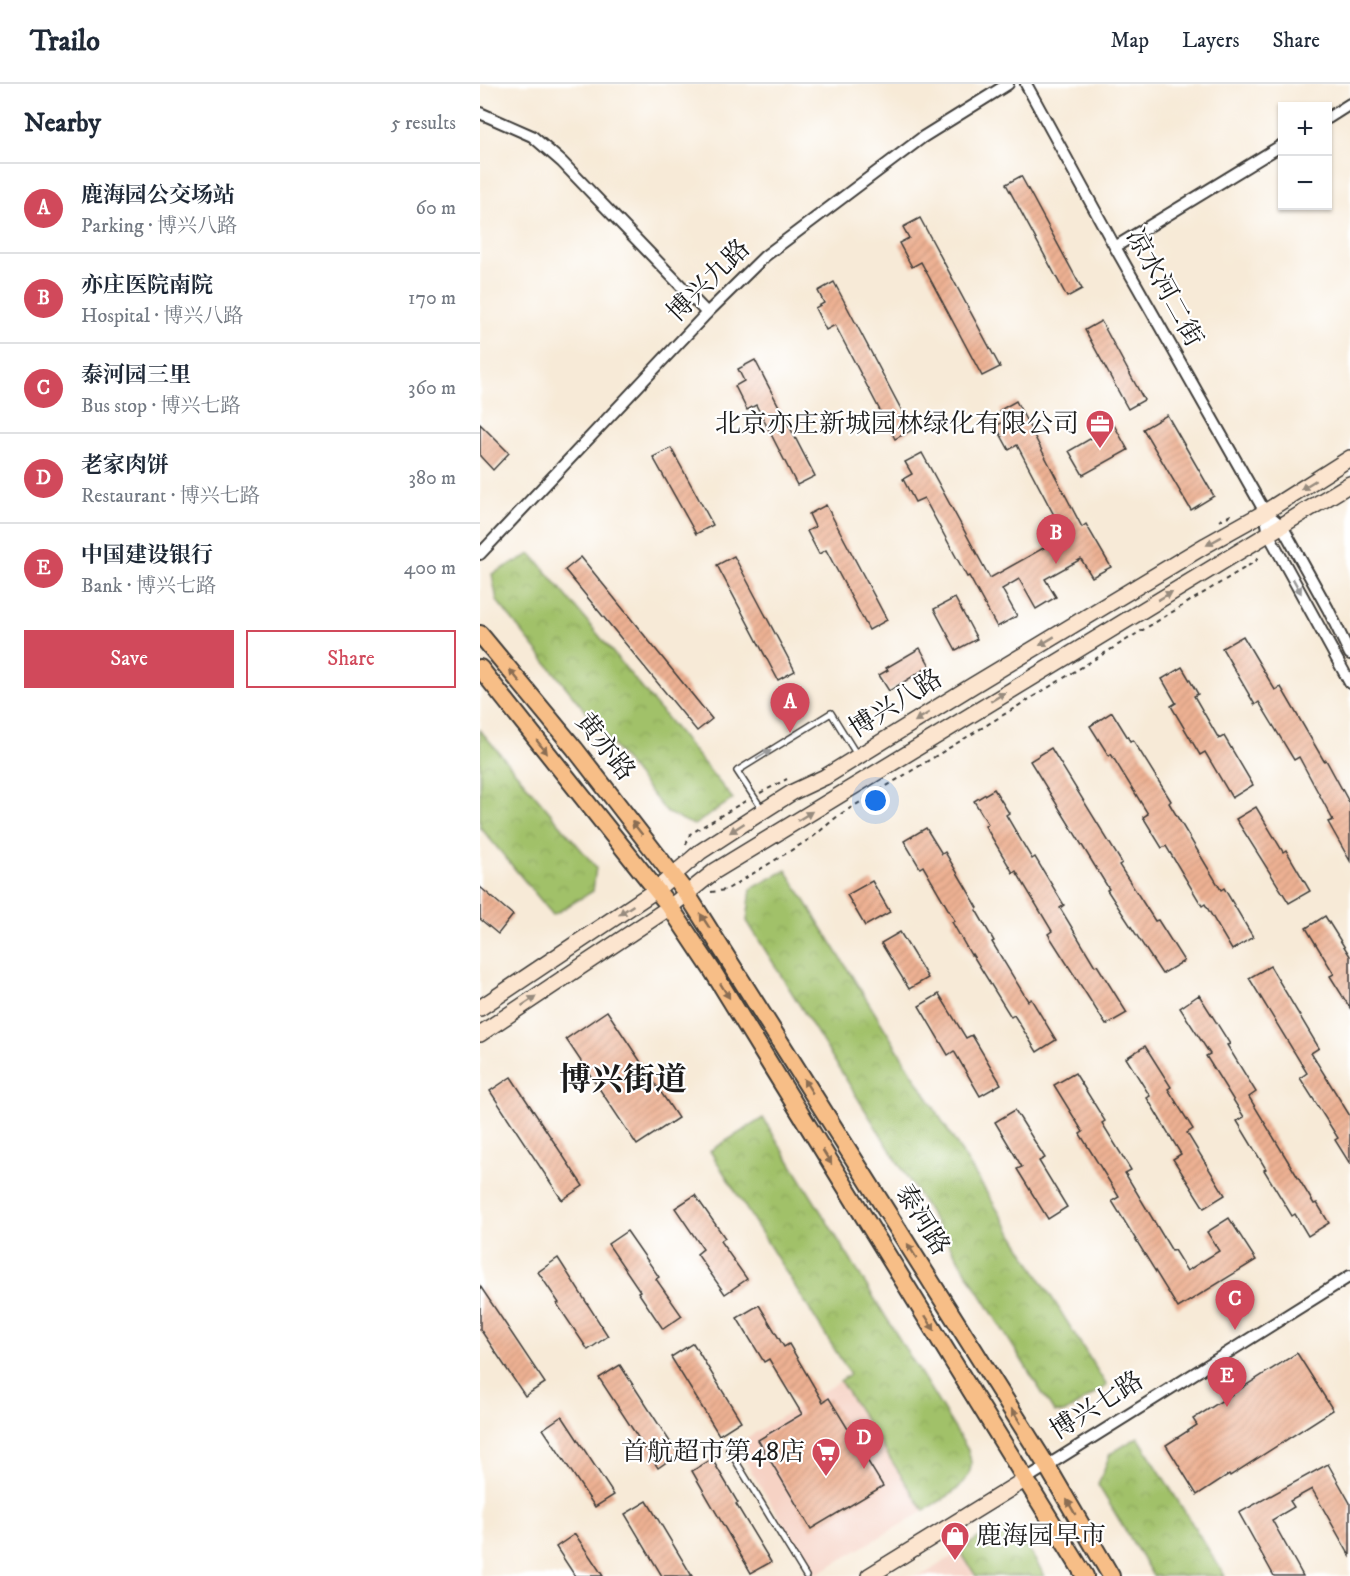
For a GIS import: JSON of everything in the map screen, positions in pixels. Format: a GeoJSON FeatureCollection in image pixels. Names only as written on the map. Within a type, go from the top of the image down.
{"type":"FeatureCollection","features":[{"type":"Feature","properties":{"kind":"main road","name":"黄亦路"},"geometry":{"type":"LineString","coordinates":[[480,634],[575,749],[687,894]]}},
{"type":"Feature","properties":{"kind":"main road","name":"黄亦路"},"geometry":{"type":"LineString","coordinates":[[480,668],[670,907]]}},
{"type":"Feature","properties":{"kind":"main road","name":"泰河路"},"geometry":{"type":"LineString","coordinates":[[687,894],[1047,1466],[1111,1576]]}},
{"type":"Feature","properties":{"kind":"main road","name":"泰河路"},"geometry":{"type":"LineString","coordinates":[[670,907],[712,970],[1084,1576]]}},
{"type":"Feature","properties":{"kind":"street","name":"博兴九路"},"geometry":{"type":"LineString","coordinates":[[480,554],[707,313],[765,256],[923,137],[1008,84]]}},
{"type":"Feature","properties":{"kind":"street","name":"凉水河二街"},"geometry":{"type":"LineString","coordinates":[[1026,84],[1265,512],[1269,535],[1350,683]]}},
{"type":"Feature","properties":{"kind":"street"},"geometry":{"type":"LineString","coordinates":[[1332,115],[1350,104]]}},
{"type":"Feature","properties":{"kind":"street"},"geometry":{"type":"LineString","coordinates":[[480,113],[532,136],[562,162],[707,313]]}},
{"type":"Feature","properties":{"kind":"street"},"geometry":{"type":"LineString","coordinates":[[1115,247],[1278,147]]}},
{"type":"Feature","properties":{"kind":"street","name":"博兴八路"},"geometry":{"type":"LineString","coordinates":[[480,1008],[656,890],[700,852],[763,811],[1265,512],[1350,458]]}},
{"type":"Feature","properties":{"kind":"street","name":"博兴八路"},"geometry":{"type":"LineString","coordinates":[[480,1034],[670,907],[715,871],[1350,484]]}},
{"type":"Feature","properties":{"kind":"street","name":"凉水河二街"},"geometry":{"type":"LineString","coordinates":[[1265,512],[1282,526],[1350,654]]}},
{"type":"Feature","properties":{"kind":"street","name":"博兴七路"},"geometry":{"type":"LineString","coordinates":[[869,1576],[1350,1276]]}},
{"type":"Feature","properties":{"kind":"lane"},"geometry":{"type":"LineString","coordinates":[[763,811],[737,771],[831,713],[858,756]]}},
{"type":"Feature","properties":{"kind":"lane"},"geometry":{"type":"LineString","coordinates":[[729,1450],[806,1576]]}},
{"type":"Feature","properties":{"kind":"path"},"geometry":{"type":"LineString","coordinates":[[687,894],[729,889],[813,837],[839,815],[1256,561],[1269,535]]}},
{"type":"Feature","properties":{"kind":"shaded area"},"geometry":{"type":"Polygon","coordinates":[[[840,1381],[924,1511],[815,1575],[735,1445],[840,1381]]]}},
{"type":"Feature","properties":{"kind":"shaded area","name":"鹿海园早市"},"geometry":{"type":"Polygon","coordinates":[[[960,1551],[976,1576],[915,1576],[926,1573],[960,1551]]]}},
{"type":"Feature","properties":{"kind":"green space"},"geometry":{"type":"Polygon","coordinates":[[[531,554],[733,799],[694,825],[667,813],[497,601],[492,574],[531,554]]]}},
{"type":"Feature","properties":{"kind":"green space"},"geometry":{"type":"Polygon","coordinates":[[[480,730],[596,867],[593,891],[553,915],[480,827],[480,730]]]}},
{"type":"Feature","properties":{"kind":"green space"},"geometry":{"type":"Polygon","coordinates":[[[786,870],[1107,1386],[1064,1413],[1054,1412],[747,921],[751,889],[786,870]]]}},
{"type":"Feature","properties":{"kind":"green space"},"geometry":{"type":"Polygon","coordinates":[[[763,1118],[968,1450],[971,1464],[966,1480],[953,1492],[924,1511],[840,1381],[850,1374],[710,1151],[763,1118]]]}},
{"type":"Feature","properties":{"kind":"green space"},"geometry":{"type":"Polygon","coordinates":[[[1138,1437],[1225,1576],[1153,1576],[1098,1485],[1110,1454],[1138,1437]]]}},
{"type":"Feature","properties":{"kind":"green space"},"geometry":{"type":"Polygon","coordinates":[[[1003,1529],[1017,1534],[1045,1576],[976,1576],[960,1551],[984,1534],[1003,1529]]]}},
{"type":"Feature","properties":{"kind":"building"},"geometry":{"type":"Polygon","coordinates":[[[1021,176],[1082,289],[1067,297],[1006,184],[1021,176]]]}},
{"type":"Feature","properties":{"kind":"building"},"geometry":{"type":"Polygon","coordinates":[[[920,218],[1000,367],[982,376],[921,262],[912,267],[899,243],[909,238],[903,227],[920,218]]]}},
{"type":"Feature","properties":{"kind":"building"},"geometry":{"type":"Polygon","coordinates":[[[834,282],[912,430],[895,439],[835,325],[826,330],[815,308],[824,303],[818,291],[834,282]]]}},
{"type":"Feature","properties":{"kind":"building"},"geometry":{"type":"Polygon","coordinates":[[[1101,321],[1144,400],[1128,409],[1085,330],[1101,321]]]}},
{"type":"Feature","properties":{"kind":"building"},"geometry":{"type":"Polygon","coordinates":[[[755,360],[815,476],[797,485],[756,405],[747,410],[735,386],[744,381],[738,369],[755,360]]]}},
{"type":"Feature","properties":{"kind":"building"},"geometry":{"type":"Polygon","coordinates":[[[1016,401],[1082,527],[1086,524],[1111,567],[1092,577],[1081,559],[1045,579],[1056,597],[1036,609],[1019,579],[1002,589],[1017,616],[997,627],[924,498],[915,502],[903,479],[912,474],[905,462],[922,453],[990,578],[1065,536],[1017,445],[1009,450],[996,426],[1005,421],[1000,410],[1016,401]]]}},
{"type":"Feature","properties":{"kind":"building"},"geometry":{"type":"Polygon","coordinates":[[[1167,415],[1214,496],[1191,510],[1143,429],[1167,415]]]}},
{"type":"Feature","properties":{"kind":"building"},"geometry":{"type":"Polygon","coordinates":[[[480,424],[509,453],[493,470],[480,456],[480,424]]]}},
{"type":"Feature","properties":{"kind":"building"},"geometry":{"type":"Polygon","coordinates":[[[1114,425],[1128,450],[1083,475],[1069,451],[1114,425]]]}},
{"type":"Feature","properties":{"kind":"building"},"geometry":{"type":"Polygon","coordinates":[[[671,448],[713,525],[696,534],[653,457],[671,448]]]}},
{"type":"Feature","properties":{"kind":"building"},"geometry":{"type":"Polygon","coordinates":[[[826,505],[887,620],[869,630],[826,550],[819,554],[807,531],[815,527],[809,514],[826,505]]]}},
{"type":"Feature","properties":{"kind":"building"},"geometry":{"type":"Polygon","coordinates":[[[734,556],[795,671],[778,680],[717,565],[734,556]]]}},
{"type":"Feature","properties":{"kind":"building"},"geometry":{"type":"Polygon","coordinates":[[[581,557],[712,719],[697,731],[565,570],[581,557]]]}},
{"type":"Feature","properties":{"kind":"building"},"geometry":{"type":"Polygon","coordinates":[[[955,598],[977,639],[956,650],[934,609],[955,598]]]}},
{"type":"Feature","properties":{"kind":"building"},"geometry":{"type":"Polygon","coordinates":[[[1243,636],[1275,690],[1281,687],[1350,804],[1350,861],[1328,822],[1333,820],[1299,757],[1294,760],[1259,702],[1255,705],[1222,648],[1243,636]]]}},
{"type":"Feature","properties":{"kind":"building"},"geometry":{"type":"Polygon","coordinates":[[[920,648],[930,666],[889,691],[879,675],[888,670],[886,668],[920,648]]]}},
{"type":"Feature","properties":{"kind":"building"},"geometry":{"type":"Polygon","coordinates":[[[1182,667],[1198,694],[1194,696],[1219,739],[1224,736],[1253,785],[1232,798],[1205,752],[1200,755],[1171,706],[1176,703],[1162,679],[1182,667]]]}},
{"type":"Feature","properties":{"kind":"building"},"geometry":{"type":"Polygon","coordinates":[[[1112,712],[1130,741],[1133,740],[1171,801],[1169,803],[1221,890],[1224,888],[1253,937],[1232,950],[1205,904],[1202,906],[1166,846],[1162,848],[1143,817],[1148,814],[1111,754],[1109,756],[1090,726],[1112,712]]]}},
{"type":"Feature","properties":{"kind":"building"},"geometry":{"type":"Polygon","coordinates":[[[1051,748],[1122,863],[1119,865],[1184,961],[1162,974],[1107,890],[1109,889],[1030,761],[1051,748]]]}},
{"type":"Feature","properties":{"kind":"building"},"geometry":{"type":"Polygon","coordinates":[[[994,789],[1009,813],[1006,815],[1032,859],[1035,857],[1064,905],[1060,908],[1127,1013],[1106,1025],[1048,934],[1052,931],[1016,871],[1013,873],[985,826],[988,824],[974,801],[994,789]]]}},
{"type":"Feature","properties":{"kind":"building"},"geometry":{"type":"Polygon","coordinates":[[[1256,807],[1283,852],[1286,850],[1310,891],[1289,903],[1236,819],[1256,807]]]}},
{"type":"Feature","properties":{"kind":"building"},"geometry":{"type":"Polygon","coordinates":[[[926,828],[942,854],[945,852],[978,908],[976,910],[994,941],[992,942],[1028,1001],[1031,999],[1056,1040],[1037,1052],[1014,1015],[1011,1017],[971,955],[952,922],[955,921],[923,866],[920,868],[904,841],[926,828]]]}},
{"type":"Feature","properties":{"kind":"building"},"geometry":{"type":"Polygon","coordinates":[[[872,881],[890,912],[865,926],[847,895],[872,881]]]}},
{"type":"Feature","properties":{"kind":"building"},"geometry":{"type":"Polygon","coordinates":[[[480,887],[513,915],[498,934],[480,919],[480,887]]]}},
{"type":"Feature","properties":{"kind":"building"},"geometry":{"type":"Polygon","coordinates":[[[1325,916],[1350,956],[1350,1008],[1330,976],[1334,974],[1306,928],[1325,916]]]}},
{"type":"Feature","properties":{"kind":"building"},"geometry":{"type":"Polygon","coordinates":[[[900,932],[928,978],[909,989],[881,943],[900,932]]]}},
{"type":"Feature","properties":{"kind":"building"},"geometry":{"type":"Polygon","coordinates":[[[1270,966],[1319,1048],[1311,1053],[1350,1116],[1350,1164],[1335,1140],[1338,1138],[1300,1078],[1307,1073],[1249,978],[1270,966]]]}},
{"type":"Feature","properties":{"kind":"building"},"geometry":{"type":"Polygon","coordinates":[[[939,994],[966,1038],[972,1035],[1001,1084],[980,1096],[954,1051],[948,1055],[919,1006],[939,994]]]}},
{"type":"Feature","properties":{"kind":"building"},"geometry":{"type":"Polygon","coordinates":[[[1199,995],[1230,1044],[1227,1045],[1256,1092],[1249,1097],[1314,1204],[1317,1203],[1329,1223],[1308,1236],[1295,1214],[1292,1216],[1264,1170],[1266,1169],[1237,1121],[1244,1117],[1206,1056],[1210,1054],[1180,1008],[1199,995]]]}},
{"type":"Feature","properties":{"kind":"building"},"geometry":{"type":"Polygon","coordinates":[[[607,1011],[678,1118],[637,1145],[566,1039],[607,1011]]]}},
{"type":"Feature","properties":{"kind":"building"},"geometry":{"type":"Polygon","coordinates":[[[1145,1046],[1171,1087],[1168,1089],[1193,1129],[1187,1133],[1225,1195],[1204,1208],[1173,1159],[1181,1154],[1147,1098],[1150,1096],[1126,1058],[1145,1046]]]}},
{"type":"Feature","properties":{"kind":"building"},"geometry":{"type":"Polygon","coordinates":[[[1075,1073],[1105,1121],[1102,1123],[1131,1170],[1125,1173],[1172,1251],[1174,1250],[1187,1271],[1219,1251],[1207,1232],[1229,1218],[1256,1260],[1178,1308],[1112,1201],[1119,1197],[1080,1134],[1083,1132],[1054,1085],[1075,1073]]]}},
{"type":"Feature","properties":{"kind":"building"},"geometry":{"type":"Polygon","coordinates":[[[511,1077],[583,1186],[562,1200],[490,1091],[511,1077]]]}},
{"type":"Feature","properties":{"kind":"building"},"geometry":{"type":"Polygon","coordinates":[[[1015,1110],[1045,1158],[1039,1161],[1067,1207],[1048,1219],[1017,1169],[1022,1167],[995,1122],[1015,1110]]]}},
{"type":"Feature","properties":{"kind":"building"},"geometry":{"type":"Polygon","coordinates":[[[695,1195],[725,1238],[720,1241],[747,1279],[725,1294],[697,1254],[703,1249],[675,1208],[695,1195]]]}},
{"type":"Feature","properties":{"kind":"building"},"geometry":{"type":"Polygon","coordinates":[[[627,1231],[659,1277],[656,1279],[682,1316],[663,1329],[608,1244],[627,1231]]]}},
{"type":"Feature","properties":{"kind":"building"},"geometry":{"type":"Polygon","coordinates":[[[558,1258],[608,1336],[588,1350],[538,1272],[558,1258]]]}},
{"type":"Feature","properties":{"kind":"building"},"geometry":{"type":"Polygon","coordinates":[[[480,1286],[545,1383],[525,1396],[480,1329],[480,1286]]]}},
{"type":"Feature","properties":{"kind":"building"},"geometry":{"type":"Polygon","coordinates":[[[759,1305],[784,1347],[789,1344],[823,1402],[829,1398],[883,1486],[811,1529],[758,1440],[802,1414],[769,1359],[764,1362],[737,1318],[759,1305]]]}},
{"type":"Feature","properties":{"kind":"building"},"geometry":{"type":"Polygon","coordinates":[[[693,1343],[741,1421],[719,1435],[671,1357],[693,1343]]]}},
{"type":"Feature","properties":{"kind":"building"},"geometry":{"type":"Polygon","coordinates":[[[1297,1353],[1333,1410],[1197,1495],[1166,1445],[1197,1425],[1193,1419],[1297,1353]]]}},
{"type":"Feature","properties":{"kind":"building"},"geometry":{"type":"Polygon","coordinates":[[[620,1365],[678,1454],[658,1468],[599,1378],[620,1365]]]}},
{"type":"Feature","properties":{"kind":"building"},"geometry":{"type":"Polygon","coordinates":[[[562,1416],[614,1495],[595,1507],[543,1429],[562,1416]]]}},
{"type":"Feature","properties":{"kind":"building"},"geometry":{"type":"Polygon","coordinates":[[[712,1459],[771,1562],[751,1573],[692,1471],[712,1459]]]}},
{"type":"Feature","properties":{"kind":"building"},"geometry":{"type":"Polygon","coordinates":[[[1328,1464],[1350,1503],[1350,1556],[1312,1489],[1290,1501],[1294,1507],[1272,1520],[1303,1576],[1274,1576],[1239,1513],[1328,1464]]]}},
{"type":"Feature","properties":{"kind":"building"},"geometry":{"type":"Polygon","coordinates":[[[647,1501],[692,1576],[662,1576],[625,1514],[647,1501]]]}},
{"type":"Feature","properties":{"kind":"building"},"geometry":{"type":"Polygon","coordinates":[[[575,1534],[603,1576],[575,1576],[556,1547],[575,1534]]]}},
{"type":"Feature","properties":{"kind":"place","name":"北京亦庄新城园林绿化有限公司"},"geometry":{"type":"Point","coordinates":[1100,450]}},
{"type":"Feature","properties":{"kind":"place","name":"亦庄医院南院"},"geometry":{"type":"Point","coordinates":[1056,564]}},
{"type":"Feature","properties":{"kind":"place","name":"鹿海园公交场站"},"geometry":{"type":"Point","coordinates":[790,733]}},
{"type":"Feature","properties":{"kind":"place","name":"泰河园三里"},"geometry":{"type":"Point","coordinates":[1235,1330]}},
{"type":"Feature","properties":{"kind":"place","name":"中国建设银行"},"geometry":{"type":"Point","coordinates":[1227,1407]}},
{"type":"Feature","properties":{"kind":"place","name":"老家肉饼"},"geometry":{"type":"Point","coordinates":[864,1469]}},
{"type":"Feature","properties":{"kind":"place","name":"首航超市第48店"},"geometry":{"type":"Point","coordinates":[826,1478]}},
{"type":"Feature","properties":{"kind":"place","name":"鹿海园早市"},"geometry":{"type":"Point","coordinates":[955,1562]}},
{"type":"Feature","properties":{"kind":"district","name":"博兴街道"},"geometry":{"type":"Point","coordinates":[623,1081]}}]}
